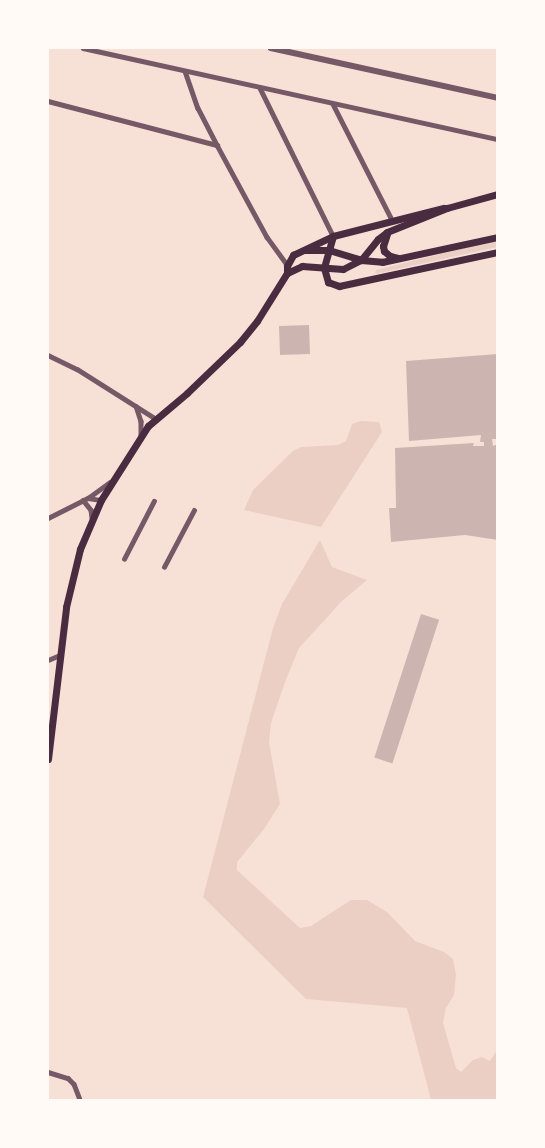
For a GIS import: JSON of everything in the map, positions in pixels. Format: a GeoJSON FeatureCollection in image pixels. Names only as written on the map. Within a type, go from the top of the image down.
{"type":"FeatureCollection","features":[{"type":"Feature","properties":{"kind":"main road"},"geometry":{"type":"LineString","coordinates":[[290,269],[310,266],[343,269],[360,260],[378,239],[388,232],[448,208],[498,194]]}},
{"type":"Feature","properties":{"kind":"main road"},"geometry":{"type":"LineString","coordinates":[[48,759],[60,655],[74,573],[92,518],[141,435],[240,342],[257,321],[290,269],[293,255],[333,236],[438,208],[448,208]]}},
{"type":"Feature","properties":{"kind":"main road"},"geometry":{"type":"LineString","coordinates":[[392,220],[392,227],[384,240],[384,251],[390,256],[401,259]]}},
{"type":"Feature","properties":{"kind":"main road"},"geometry":{"type":"LineString","coordinates":[[333,236],[324,268],[330,284],[345,285],[498,252]]}},
{"type":"Feature","properties":{"kind":"main road"},"geometry":{"type":"LineString","coordinates":[[305,250],[329,250],[360,260],[382,262],[498,237]]}},
{"type":"Feature","properties":{"kind":"street"},"geometry":{"type":"LineString","coordinates":[[83,48],[498,139]]}},
{"type":"Feature","properties":{"kind":"street"},"geometry":{"type":"LineString","coordinates":[[271,48],[498,98]]}},
{"type":"Feature","properties":{"kind":"street"},"geometry":{"type":"LineString","coordinates":[[185,71],[198,108],[217,145],[267,237],[290,269]]}},
{"type":"Feature","properties":{"kind":"street"},"geometry":{"type":"LineString","coordinates":[[260,88],[333,236]]}},
{"type":"Feature","properties":{"kind":"street"},"geometry":{"type":"LineString","coordinates":[[48,101],[217,145]]}},
{"type":"Feature","properties":{"kind":"street"},"geometry":{"type":"LineString","coordinates":[[333,103],[392,220]]}},
{"type":"Feature","properties":{"kind":"street"},"geometry":{"type":"LineString","coordinates":[[48,355],[77,370],[156,419]]}},
{"type":"Feature","properties":{"kind":"street"},"geometry":{"type":"LineString","coordinates":[[135,405],[141,421],[141,435]]}},
{"type":"Feature","properties":{"kind":"street"},"geometry":{"type":"LineString","coordinates":[[48,518],[85,499],[113,480]]}},
{"type":"Feature","properties":{"kind":"street"},"geometry":{"type":"LineString","coordinates":[[85,499],[101,500]]}},
{"type":"Feature","properties":{"kind":"street"},"geometry":{"type":"LineString","coordinates":[[85,499],[91,510],[92,518]]}},
{"type":"Feature","properties":{"kind":"street"},"geometry":{"type":"LineString","coordinates":[[124,559],[154,501]]}},
{"type":"Feature","properties":{"kind":"street"},"geometry":{"type":"LineString","coordinates":[[164,567],[194,510]]}},
{"type":"Feature","properties":{"kind":"street"},"geometry":{"type":"LineString","coordinates":[[48,660],[60,655]]}},
{"type":"Feature","properties":{"kind":"street"},"geometry":{"type":"LineString","coordinates":[[48,1072],[68,1078],[74,1084],[80,1100]]}},
{"type":"Feature","properties":{"kind":"shaded area"},"geometry":{"type":"Polygon","coordinates":[[[497,240],[497,247],[375,274],[376,270],[497,240]]]}},
{"type":"Feature","properties":{"kind":"shaded area"},"geometry":{"type":"Polygon","coordinates":[[[361,421],[379,422],[382,432],[321,527],[244,510],[253,490],[293,451],[301,447],[338,445],[346,441],[352,424],[361,421]]]}},
{"type":"Feature","properties":{"kind":"shaded area"},"geometry":{"type":"Polygon","coordinates":[[[320,540],[332,567],[367,580],[342,601],[299,648],[271,723],[269,742],[280,804],[264,829],[237,862],[237,870],[300,928],[311,926],[351,900],[367,900],[387,912],[415,941],[444,952],[453,959],[456,975],[454,995],[446,1008],[443,1023],[456,1068],[461,1072],[473,1060],[482,1057],[490,1061],[497,1050],[497,1100],[431,1100],[407,1008],[306,999],[203,897],[273,628],[282,604],[320,540]]]}},
{"type":"Feature","properties":{"kind":"building"},"geometry":{"type":"Polygon","coordinates":[[[309,325],[310,354],[280,355],[279,326],[309,325]]]}},
{"type":"Feature","properties":{"kind":"building"},"geometry":{"type":"Polygon","coordinates":[[[498,354],[498,439],[492,439],[493,446],[498,444],[498,540],[465,535],[391,542],[389,508],[396,508],[395,448],[474,443],[473,446],[484,446],[484,442],[480,442],[481,435],[409,441],[406,361],[498,354]]]}},
{"type":"Feature","properties":{"kind":"building"},"geometry":{"type":"Polygon","coordinates":[[[421,614],[439,620],[392,763],[374,758],[421,614]]]}}]}
